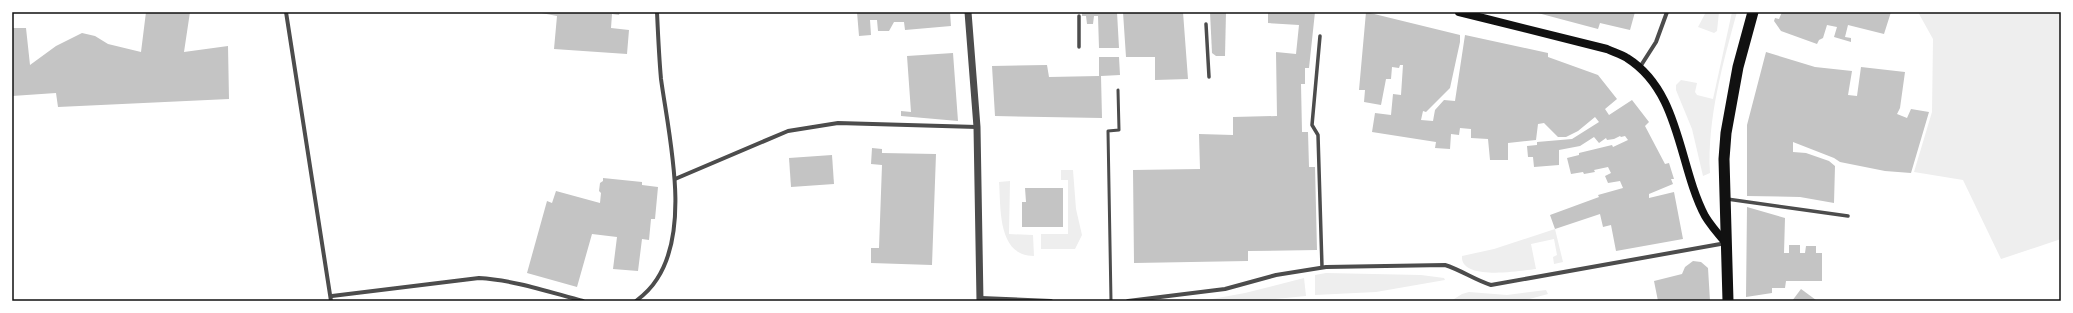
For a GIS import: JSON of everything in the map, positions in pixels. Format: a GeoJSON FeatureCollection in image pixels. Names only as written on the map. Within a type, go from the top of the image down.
{"type":"FeatureCollection","features":[{"type":"Feature","properties":{"kind":"highway"},"geometry":{"type":"LineString","coordinates":[[1728,301],[1726,243],[1726,133],[1733,90],[1753,12]]}},
{"type":"Feature","properties":{"kind":"main road"},"geometry":{"type":"LineString","coordinates":[[1459,12],[1607,49],[1626,57],[1640,67],[1650,79],[1669,111],[1697,197],[1706,217],[1726,243]]}},
{"type":"Feature","properties":{"kind":"street"},"geometry":{"type":"LineString","coordinates":[[286,12],[332,301]]}},
{"type":"Feature","properties":{"kind":"street"},"geometry":{"type":"LineString","coordinates":[[636,301],[657,280],[667,261],[674,231],[675,179],[661,77],[657,12]]}},
{"type":"Feature","properties":{"kind":"street"},"geometry":{"type":"LineString","coordinates":[[968,12],[977,127],[980,299],[1051,301]]}},
{"type":"Feature","properties":{"kind":"street"},"geometry":{"type":"LineString","coordinates":[[1640,67],[1656,42],[1666,12]]}},
{"type":"Feature","properties":{"kind":"street"},"geometry":{"type":"LineString","coordinates":[[1078,16],[1080,47]]}},
{"type":"Feature","properties":{"kind":"street"},"geometry":{"type":"LineString","coordinates":[[1206,24],[1209,77]]}},
{"type":"Feature","properties":{"kind":"street"},"geometry":{"type":"LineString","coordinates":[[1320,36],[1312,125],[1318,135],[1322,268]]}},
{"type":"Feature","properties":{"kind":"street"},"geometry":{"type":"LineString","coordinates":[[675,179],[788,131],[838,123],[977,127]]}},
{"type":"Feature","properties":{"kind":"street"},"geometry":{"type":"LineString","coordinates":[[1726,199],[1848,216]]}},
{"type":"Feature","properties":{"kind":"street"},"geometry":{"type":"LineString","coordinates":[[1128,301],[1225,288],[1276,275],[1322,268],[1445,265],[1457,269],[1477,281],[1491,285],[1726,243]]}},
{"type":"Feature","properties":{"kind":"street"},"geometry":{"type":"LineString","coordinates":[[332,296],[479,278],[497,279],[521,284],[583,301]]}},
{"type":"Feature","properties":{"kind":"lane"},"geometry":{"type":"LineString","coordinates":[[1111,301],[1108,131],[1119,130],[1118,90]]}},
{"type":"Feature","properties":{"kind":"shaded area"},"geometry":{"type":"Polygon","coordinates":[[[1706,12],[1719,12],[1717,31],[1714,33],[1698,27],[1706,12]]]}},
{"type":"Feature","properties":{"kind":"shaded area"},"geometry":{"type":"Polygon","coordinates":[[[1732,12],[1737,12],[1717,91],[1711,132],[1710,173],[1703,176],[1692,129],[1676,90],[1676,85],[1681,80],[1697,83],[1695,92],[1697,95],[1713,99],[1732,12]]]}},
{"type":"Feature","properties":{"kind":"shaded area"},"geometry":{"type":"Polygon","coordinates":[[[1918,12],[2061,12],[2061,239],[2001,259],[1963,180],[1914,172],[1932,112],[1933,39],[1918,12]]]}},
{"type":"Feature","properties":{"kind":"shaded area"},"geometry":{"type":"Polygon","coordinates":[[[1061,170],[1073,170],[1076,209],[1082,235],[1075,249],[1041,249],[1041,234],[1068,234],[1068,180],[1061,180],[1061,170]]]}},
{"type":"Feature","properties":{"kind":"shaded area"},"geometry":{"type":"Polygon","coordinates":[[[1010,181],[1009,234],[1033,235],[1034,256],[1022,254],[1013,248],[1007,239],[1003,228],[999,182],[1010,181]]]}},
{"type":"Feature","properties":{"kind":"shaded area"},"geometry":{"type":"Polygon","coordinates":[[[1555,229],[1563,262],[1554,264],[1553,257],[1557,255],[1554,239],[1531,244],[1536,269],[1492,273],[1470,269],[1464,264],[1462,256],[1494,249],[1555,229]]]}},
{"type":"Feature","properties":{"kind":"shaded area"},"geometry":{"type":"Polygon","coordinates":[[[1326,273],[1421,275],[1444,278],[1445,280],[1376,292],[1315,295],[1315,275],[1326,273]]]}},
{"type":"Feature","properties":{"kind":"shaded area"},"geometry":{"type":"Polygon","coordinates":[[[1304,278],[1306,296],[1253,301],[1201,301],[1245,293],[1304,278]]]}},
{"type":"Feature","properties":{"kind":"shaded area"},"geometry":{"type":"Polygon","coordinates":[[[1546,290],[1548,294],[1522,301],[1451,301],[1462,294],[1469,292],[1507,295],[1546,290]]]}},
{"type":"Feature","properties":{"kind":"building"},"geometry":{"type":"Polygon","coordinates":[[[146,12],[190,12],[184,52],[228,46],[229,99],[58,107],[56,93],[12,96],[12,28],[26,28],[30,65],[56,46],[82,33],[95,36],[108,44],[141,52],[146,12]]]}},
{"type":"Feature","properties":{"kind":"building"},"geometry":{"type":"Polygon","coordinates":[[[536,12],[620,12],[619,15],[612,14],[611,28],[629,30],[627,54],[554,49],[557,16],[536,12]]]}},
{"type":"Feature","properties":{"kind":"building"},"geometry":{"type":"Polygon","coordinates":[[[857,12],[950,12],[951,26],[905,30],[904,22],[894,22],[889,31],[878,31],[877,20],[870,20],[871,35],[859,36],[857,12]]]}},
{"type":"Feature","properties":{"kind":"building"},"geometry":{"type":"Polygon","coordinates":[[[1082,12],[1117,12],[1119,48],[1099,48],[1098,16],[1094,16],[1093,24],[1087,24],[1086,16],[1082,16],[1082,12]]]}},
{"type":"Feature","properties":{"kind":"building"},"geometry":{"type":"Polygon","coordinates":[[[1123,12],[1183,12],[1188,79],[1155,80],[1155,57],[1126,57],[1123,12]]]}},
{"type":"Feature","properties":{"kind":"building"},"geometry":{"type":"Polygon","coordinates":[[[1210,12],[1226,12],[1225,56],[1216,56],[1212,53],[1210,12]]]}},
{"type":"Feature","properties":{"kind":"building"},"geometry":{"type":"Polygon","coordinates":[[[1268,12],[1315,12],[1309,68],[1305,68],[1305,84],[1301,84],[1302,132],[1308,132],[1309,167],[1315,167],[1317,250],[1248,251],[1248,261],[1134,263],[1133,170],[1200,169],[1199,134],[1233,135],[1233,117],[1277,116],[1276,52],[1296,54],[1299,25],[1268,23],[1268,12]]]}},
{"type":"Feature","properties":{"kind":"building"},"geometry":{"type":"Polygon","coordinates":[[[1366,12],[1460,35],[1460,42],[1450,88],[1426,112],[1423,111],[1421,120],[1433,121],[1435,110],[1444,100],[1455,101],[1465,35],[1548,53],[1548,57],[1598,75],[1617,99],[1605,109],[1609,115],[1632,100],[1649,122],[1645,126],[1665,164],[1669,163],[1674,179],[1671,179],[1673,184],[1649,194],[1649,198],[1674,192],[1683,239],[1616,251],[1611,225],[1603,227],[1600,214],[1555,229],[1550,215],[1599,197],[1598,195],[1623,188],[1620,181],[1608,183],[1605,176],[1611,173],[1608,167],[1594,170],[1595,172],[1571,174],[1567,158],[1579,155],[1579,153],[1612,145],[1613,147],[1628,140],[1625,136],[1620,136],[1607,140],[1606,138],[1599,143],[1594,137],[1580,146],[1559,150],[1559,165],[1534,167],[1533,157],[1528,157],[1527,146],[1537,145],[1537,142],[1572,139],[1599,122],[1595,117],[1578,131],[1566,137],[1558,137],[1544,123],[1538,124],[1536,140],[1508,143],[1508,160],[1490,160],[1488,139],[1471,138],[1471,129],[1460,128],[1459,135],[1451,134],[1450,149],[1435,148],[1436,142],[1372,132],[1375,113],[1391,115],[1393,94],[1401,95],[1403,65],[1400,65],[1399,68],[1392,67],[1391,79],[1386,79],[1381,105],[1364,102],[1365,90],[1359,90],[1366,12]]]}},
{"type":"Feature","properties":{"kind":"building"},"geometry":{"type":"Polygon","coordinates":[[[1534,12],[1635,12],[1630,30],[1600,23],[1598,29],[1534,12]]]}},
{"type":"Feature","properties":{"kind":"building"},"geometry":{"type":"Polygon","coordinates":[[[1782,12],[1891,12],[1884,34],[1848,25],[1845,37],[1851,38],[1851,42],[1834,37],[1837,27],[1827,25],[1823,38],[1819,40],[1817,44],[1781,31],[1774,21],[1775,18],[1779,19],[1782,12]]]}},
{"type":"Feature","properties":{"kind":"building"},"geometry":{"type":"Polygon","coordinates":[[[1766,52],[1815,67],[1852,71],[1848,95],[1857,96],[1861,67],[1905,72],[1900,108],[1897,114],[1907,118],[1911,109],[1929,112],[1911,173],[1885,171],[1840,162],[1834,158],[1793,142],[1793,152],[1806,153],[1829,161],[1835,166],[1834,203],[1800,197],[1747,196],[1747,125],[1766,52]]]}},
{"type":"Feature","properties":{"kind":"building"},"geometry":{"type":"Polygon","coordinates":[[[953,53],[958,121],[901,116],[901,111],[911,112],[907,56],[953,53]]]}},
{"type":"Feature","properties":{"kind":"building"},"geometry":{"type":"Polygon","coordinates":[[[1099,57],[1119,57],[1120,75],[1101,76],[1102,118],[995,116],[992,66],[1047,65],[1049,77],[1099,76],[1099,57]]]}},
{"type":"Feature","properties":{"kind":"building"},"geometry":{"type":"Polygon","coordinates":[[[872,148],[882,149],[882,153],[936,154],[932,265],[871,263],[871,248],[879,248],[882,165],[871,164],[872,148]]]}},
{"type":"Feature","properties":{"kind":"building"},"geometry":{"type":"Polygon","coordinates":[[[832,155],[834,184],[791,187],[789,158],[832,155]]]}},
{"type":"Feature","properties":{"kind":"building"},"geometry":{"type":"Polygon","coordinates":[[[603,178],[642,182],[642,185],[658,187],[655,219],[651,219],[649,240],[642,239],[638,271],[613,269],[617,237],[592,234],[577,287],[527,273],[547,201],[552,203],[556,191],[600,203],[601,193],[599,191],[600,183],[603,181],[603,178]]]}},
{"type":"Feature","properties":{"kind":"building"},"geometry":{"type":"Polygon","coordinates":[[[1025,188],[1063,188],[1063,227],[1022,227],[1022,202],[1026,202],[1025,188]]]}},
{"type":"Feature","properties":{"kind":"building"},"geometry":{"type":"Polygon","coordinates":[[[1747,207],[1785,218],[1784,253],[1789,253],[1789,245],[1800,245],[1800,253],[1805,253],[1806,246],[1816,246],[1816,253],[1822,253],[1822,281],[1786,281],[1785,288],[1772,288],[1772,293],[1746,297],[1747,207]]]}},
{"type":"Feature","properties":{"kind":"building"},"geometry":{"type":"Polygon","coordinates":[[[1693,261],[1701,262],[1708,268],[1710,301],[1658,301],[1654,281],[1682,274],[1685,267],[1693,261]]]}},
{"type":"Feature","properties":{"kind":"building"},"geometry":{"type":"Polygon","coordinates":[[[1801,289],[1816,300],[1792,301],[1801,289]]]}}]}
